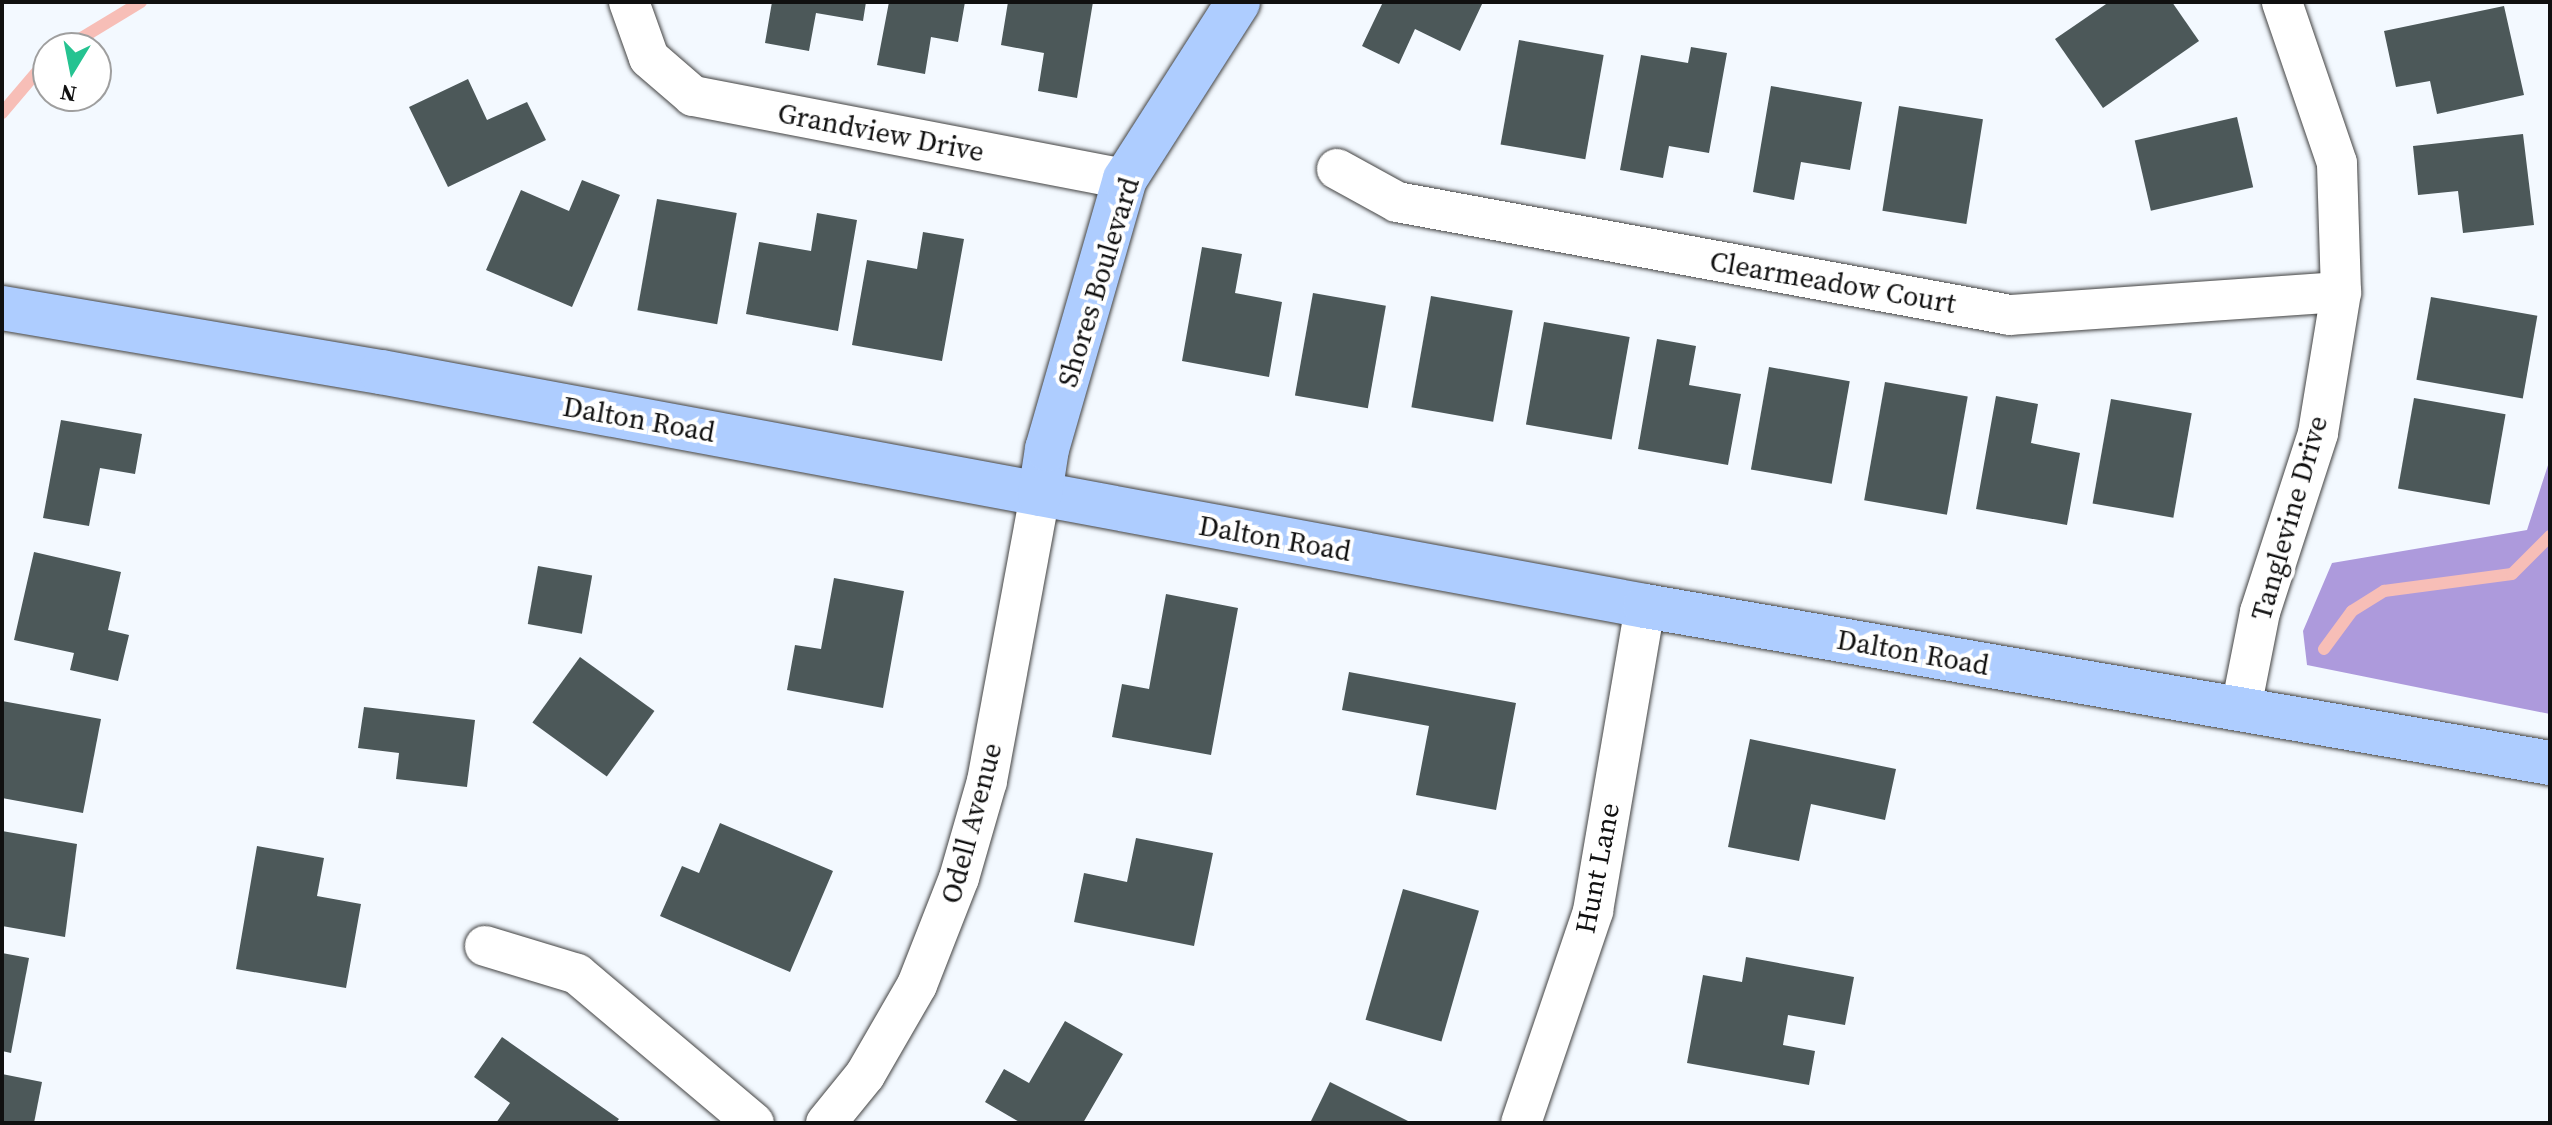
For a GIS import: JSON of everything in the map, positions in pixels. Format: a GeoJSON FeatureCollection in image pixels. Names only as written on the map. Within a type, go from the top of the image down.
{"type":"FeatureCollection","features":[{"type":"Feature","properties":{"kind":"street","name":"Grandview Drive"},"geometry":{"type":"LineString","coordinates":[[629,2],[649,58],[693,96],[1125,179]]}},
{"type":"Feature","properties":{"kind":"street","name":"Shores Boulevard"},"geometry":{"type":"LineString","coordinates":[[1040,494],[1047,449],[1125,179],[1238,2]]}},
{"type":"Feature","properties":{"kind":"street","name":"Tanglevine Drive"},"geometry":{"type":"LineString","coordinates":[[2241,708],[2260,612],[2318,433],[2341,292],[2337,163],[2282,2]]}},
{"type":"Feature","properties":{"kind":"street","name":"Clearmeadow Court"},"geometry":{"type":"LineString","coordinates":[[1337,169],[1397,202],[2010,315],[2341,292]]}},
{"type":"Feature","properties":{"kind":"street","name":"Dalton Road"},"geometry":{"type":"LineString","coordinates":[[2,308],[1645,606],[2550,763]]}},
{"type":"Feature","properties":{"kind":"street","name":"Odell Avenue"},"geometry":{"type":"LineString","coordinates":[[826,1123],[865,1075],[917,985],[959,878],[987,781],[1040,494]]}},
{"type":"Feature","properties":{"kind":"street","name":"Hunt Lane"},"geometry":{"type":"LineString","coordinates":[[1521,1123],[1593,911],[1645,606]]}},
{"type":"Feature","properties":{"kind":"street"},"geometry":{"type":"LineString","coordinates":[[485,946],[577,974],[754,1123]]}},
{"type":"Feature","properties":{"kind":"shaded area"},"geometry":{"type":"Polygon","coordinates":[[[2550,459],[2550,714],[2307,665],[2303,631],[2332,563],[2527,530],[2550,459]]]}},
{"type":"Feature","properties":{"kind":"building"},"geometry":{"type":"Polygon","coordinates":[[[772,2],[866,2],[863,21],[816,13],[809,51],[765,43],[772,2]]]}},
{"type":"Feature","properties":{"kind":"building"},"geometry":{"type":"Polygon","coordinates":[[[889,2],[965,2],[958,42],[931,37],[925,74],[877,65],[889,2]]]}},
{"type":"Feature","properties":{"kind":"building"},"geometry":{"type":"Polygon","coordinates":[[[1008,2],[1093,2],[1077,98],[1038,91],[1044,53],[1001,45],[1008,2]]]}},
{"type":"Feature","properties":{"kind":"building"},"geometry":{"type":"Polygon","coordinates":[[[1383,2],[1483,2],[1460,51],[1415,29],[1399,64],[1362,46],[1383,2]]]}},
{"type":"Feature","properties":{"kind":"building"},"geometry":{"type":"Polygon","coordinates":[[[2109,2],[2172,2],[2199,41],[2103,108],[2055,39],[2109,2]]]}},
{"type":"Feature","properties":{"kind":"building"},"geometry":{"type":"Polygon","coordinates":[[[2504,6],[2524,95],[2437,114],[2430,81],[2396,87],[2384,31],[2504,6]]]}},
{"type":"Feature","properties":{"kind":"building"},"geometry":{"type":"Polygon","coordinates":[[[1519,40],[1604,55],[1585,159],[1501,144],[1519,40]]]}},
{"type":"Feature","properties":{"kind":"building"},"geometry":{"type":"Polygon","coordinates":[[[1691,47],[1727,53],[1709,153],[1669,146],[1663,178],[1620,170],[1641,55],[1688,63],[1691,47]]]}},
{"type":"Feature","properties":{"kind":"building"},"geometry":{"type":"Polygon","coordinates":[[[468,79],[487,120],[527,102],[546,140],[448,187],[409,107],[468,79]]]}},
{"type":"Feature","properties":{"kind":"building"},"geometry":{"type":"Polygon","coordinates":[[[1771,86],[1862,102],[1850,170],[1801,162],[1794,200],[1753,192],[1771,86]]]}},
{"type":"Feature","properties":{"kind":"building"},"geometry":{"type":"Polygon","coordinates":[[[1899,106],[1983,119],[1966,224],[1882,211],[1899,106]]]}},
{"type":"Feature","properties":{"kind":"building"},"geometry":{"type":"Polygon","coordinates":[[[2237,117],[2253,187],[2151,211],[2135,141],[2237,117]]]}},
{"type":"Feature","properties":{"kind":"building"},"geometry":{"type":"Polygon","coordinates":[[[2523,134],[2534,225],[2463,233],[2458,191],[2418,195],[2413,146],[2523,134]]]}},
{"type":"Feature","properties":{"kind":"building"},"geometry":{"type":"Polygon","coordinates":[[[582,180],[620,195],[572,307],[486,270],[521,190],[569,211],[582,180]]]}},
{"type":"Feature","properties":{"kind":"building"},"geometry":{"type":"Polygon","coordinates":[[[657,199],[737,213],[717,324],[637,310],[657,199]]]}},
{"type":"Feature","properties":{"kind":"building"},"geometry":{"type":"Polygon","coordinates":[[[817,213],[857,220],[838,331],[746,314],[759,242],[811,251],[817,213]]]}},
{"type":"Feature","properties":{"kind":"building"},"geometry":{"type":"Polygon","coordinates":[[[923,232],[964,239],[942,361],[852,345],[867,260],[917,269],[923,232]]]}},
{"type":"Feature","properties":{"kind":"building"},"geometry":{"type":"Polygon","coordinates":[[[1202,247],[1242,254],[1235,293],[1282,302],[1269,377],[1182,361],[1202,247]]]}},
{"type":"Feature","properties":{"kind":"building"},"geometry":{"type":"Polygon","coordinates":[[[1313,293],[1386,306],[1368,408],[1295,395],[1313,293]]]}},
{"type":"Feature","properties":{"kind":"building"},"geometry":{"type":"Polygon","coordinates":[[[1431,296],[1513,310],[1493,422],[1411,407],[1431,296]]]}},
{"type":"Feature","properties":{"kind":"building"},"geometry":{"type":"Polygon","coordinates":[[[2431,297],[2537,316],[2523,398],[2416,380],[2431,297]]]}},
{"type":"Feature","properties":{"kind":"building"},"geometry":{"type":"Polygon","coordinates":[[[1544,322],[1630,337],[1612,440],[1526,424],[1544,322]]]}},
{"type":"Feature","properties":{"kind":"building"},"geometry":{"type":"Polygon","coordinates":[[[1657,339],[1696,346],[1689,385],[1741,394],[1728,465],[1638,449],[1657,339]]]}},
{"type":"Feature","properties":{"kind":"building"},"geometry":{"type":"Polygon","coordinates":[[[1769,367],[1850,381],[1832,484],[1751,469],[1769,367]]]}},
{"type":"Feature","properties":{"kind":"building"},"geometry":{"type":"Polygon","coordinates":[[[1885,382],[1968,397],[1947,515],[1864,500],[1885,382]]]}},
{"type":"Feature","properties":{"kind":"building"},"geometry":{"type":"Polygon","coordinates":[[[1996,396],[2038,404],[2031,443],[2080,453],[2067,525],[1976,509],[1996,396]]]}},
{"type":"Feature","properties":{"kind":"building"},"geometry":{"type":"Polygon","coordinates":[[[2414,398],[2506,414],[2490,505],[2398,489],[2414,398]]]}},
{"type":"Feature","properties":{"kind":"building"},"geometry":{"type":"Polygon","coordinates":[[[2111,399],[2192,413],[2173,518],[2093,503],[2111,399]]]}},
{"type":"Feature","properties":{"kind":"building"},"geometry":{"type":"Polygon","coordinates":[[[61,420],[142,434],[135,474],[100,468],[89,526],[43,518],[61,420]]]}},
{"type":"Feature","properties":{"kind":"building"},"geometry":{"type":"Polygon","coordinates":[[[34,552],[121,572],[108,630],[129,635],[118,681],[70,670],[74,653],[14,640],[34,552]]]}},
{"type":"Feature","properties":{"kind":"building"},"geometry":{"type":"Polygon","coordinates":[[[538,566],[592,576],[582,634],[528,624],[538,566]]]}},
{"type":"Feature","properties":{"kind":"building"},"geometry":{"type":"Polygon","coordinates":[[[834,578],[904,591],[883,708],[787,690],[795,645],[821,649],[834,578]]]}},
{"type":"Feature","properties":{"kind":"building"},"geometry":{"type":"Polygon","coordinates":[[[1166,594],[1238,608],[1211,755],[1112,737],[1122,684],[1149,689],[1166,594]]]}},
{"type":"Feature","properties":{"kind":"building"},"geometry":{"type":"Polygon","coordinates":[[[580,657],[654,711],[607,777],[532,723],[580,657]]]}},
{"type":"Feature","properties":{"kind":"building"},"geometry":{"type":"Polygon","coordinates":[[[1349,672],[1516,703],[1496,810],[1416,795],[1429,726],[1342,710],[1349,672]]]}},
{"type":"Feature","properties":{"kind":"building"},"geometry":{"type":"Polygon","coordinates":[[[2,701],[101,719],[83,813],[2,798],[2,701]]]}},
{"type":"Feature","properties":{"kind":"building"},"geometry":{"type":"Polygon","coordinates":[[[364,707],[475,720],[467,787],[396,779],[399,753],[358,748],[364,707]]]}},
{"type":"Feature","properties":{"kind":"building"},"geometry":{"type":"Polygon","coordinates":[[[1750,739],[1896,769],[1885,820],[1811,804],[1799,861],[1728,847],[1750,739]]]}},
{"type":"Feature","properties":{"kind":"building"},"geometry":{"type":"Polygon","coordinates":[[[720,823],[833,871],[790,972],[660,916],[682,866],[699,873],[720,823]]]}},
{"type":"Feature","properties":{"kind":"building"},"geometry":{"type":"Polygon","coordinates":[[[2,831],[77,844],[65,937],[2,926],[2,831]]]}},
{"type":"Feature","properties":{"kind":"building"},"geometry":{"type":"Polygon","coordinates":[[[1136,838],[1213,853],[1194,946],[1074,922],[1084,873],[1127,882],[1136,838]]]}},
{"type":"Feature","properties":{"kind":"building"},"geometry":{"type":"Polygon","coordinates":[[[257,846],[324,858],[317,896],[361,904],[346,988],[236,969],[257,846]]]}},
{"type":"Feature","properties":{"kind":"building"},"geometry":{"type":"Polygon","coordinates":[[[1403,889],[1479,911],[1441,1042],[1366,1020],[1403,889]]]}},
{"type":"Feature","properties":{"kind":"building"},"geometry":{"type":"Polygon","coordinates":[[[2,953],[29,958],[11,1053],[2,1051],[2,953]]]}},
{"type":"Feature","properties":{"kind":"building"},"geometry":{"type":"Polygon","coordinates":[[[1746,957],[1854,977],[1845,1025],[1788,1015],[1783,1045],[1815,1051],[1809,1085],[1687,1063],[1703,975],[1742,982],[1746,957]]]}},
{"type":"Feature","properties":{"kind":"building"},"geometry":{"type":"Polygon","coordinates":[[[1065,1021],[1123,1054],[1083,1123],[1021,1123],[985,1102],[1004,1069],[1029,1083],[1065,1021]]]}},
{"type":"Feature","properties":{"kind":"building"},"geometry":{"type":"Polygon","coordinates":[[[502,1037],[619,1119],[616,1123],[496,1123],[510,1103],[474,1077],[502,1037]]]}},
{"type":"Feature","properties":{"kind":"building"},"geometry":{"type":"Polygon","coordinates":[[[2,1074],[42,1082],[34,1123],[2,1123],[2,1074]]]}},
{"type":"Feature","properties":{"kind":"building"},"geometry":{"type":"Polygon","coordinates":[[[1330,1082],[1408,1121],[1407,1123],[1310,1123],[1330,1082]]]}},
{"type":"Feature","properties":{"kind":"waterway"},"geometry":{"type":"LineString","coordinates":[[91,32],[141,2]]}},
{"type":"Feature","properties":{"kind":"waterway"},"geometry":{"type":"LineString","coordinates":[[2,113],[32,78]]}},
{"type":"Feature","properties":{"kind":"waterway"},"geometry":{"type":"LineString","coordinates":[[2324,649],[2352,611],[2384,591],[2512,574],[2550,536]]}}]}
